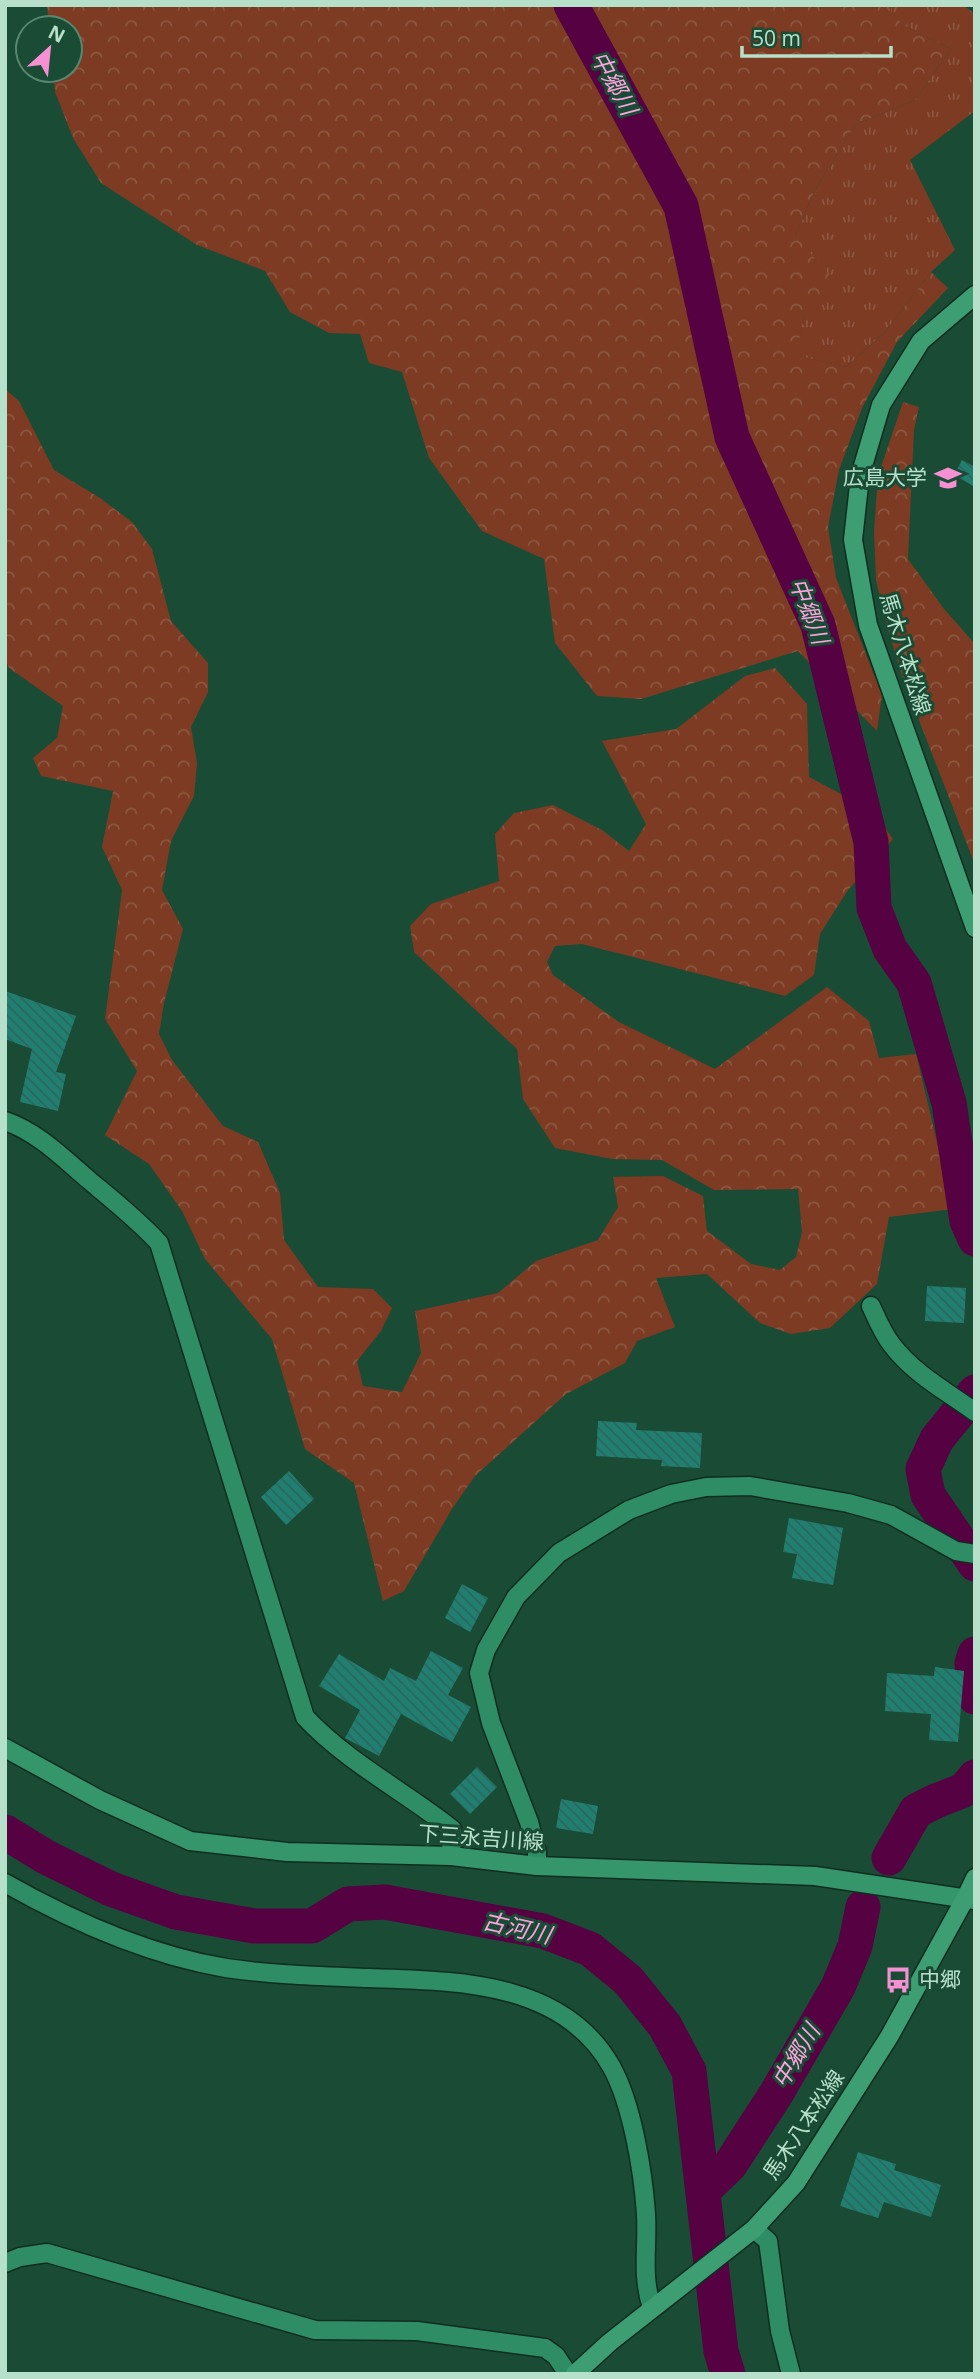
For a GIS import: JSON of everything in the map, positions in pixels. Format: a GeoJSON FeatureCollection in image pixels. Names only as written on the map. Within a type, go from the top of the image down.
{"type":"FeatureCollection","features":[{"type":"Feature","properties":{"kind":"main road","name":"馬木八本松線"},"geometry":{"type":"LineString","coordinates":[[975,295],[921,341],[881,405],[860,476],[853,540],[868,625],[975,928]]}},
{"type":"Feature","properties":{"kind":"main road","name":"下三永吉川線"},"geometry":{"type":"LineString","coordinates":[[5,1748],[100,1800],[190,1841],[287,1852],[451,1856],[537,1866],[815,1876],[971,1899]]}},
{"type":"Feature","properties":{"kind":"main road","name":"馬木八本松線"},"geometry":{"type":"LineString","coordinates":[[575,2374],[610,2342],[754,2229],[796,2183],[889,2037],[971,1899],[975,1878]]}},
{"type":"Feature","properties":{"kind":"street"},"geometry":{"type":"LineString","coordinates":[[5,1121],[49,1146],[144,1226],[159,1243],[305,1717],[324,1738],[452,1829],[451,1856]]}},
{"type":"Feature","properties":{"kind":"street"},"geometry":{"type":"LineString","coordinates":[[870,1306],[891,1344],[912,1367],[974,1411]]}},
{"type":"Feature","properties":{"kind":"street"},"geometry":{"type":"LineString","coordinates":[[537,1866],[537,1852],[529,1822],[491,1723],[479,1673],[485,1650],[516,1597],[559,1553],[629,1510],[671,1494],[706,1487],[750,1486],[848,1503],[891,1515],[956,1551],[975,1554]]}},
{"type":"Feature","properties":{"kind":"street"},"geometry":{"type":"LineString","coordinates":[[5,1883],[45,1906],[127,1942],[214,1965],[328,1976],[450,1981],[500,1989],[537,2001],[560,2014],[586,2034],[610,2065],[630,2115],[646,2214],[645,2287],[656,2305]]}},
{"type":"Feature","properties":{"kind":"street"},"geometry":{"type":"LineString","coordinates":[[754,2229],[768,2241],[780,2331],[791,2374]]}},
{"type":"Feature","properties":{"kind":"street"},"geometry":{"type":"LineString","coordinates":[[5,2263],[20,2257],[47,2253],[315,2330],[417,2331],[545,2348],[556,2356],[568,2374]]}},
{"type":"Feature","properties":{"kind":"green space"},"geometry":{"type":"Polygon","coordinates":[[[47,5],[892,5],[890,15],[951,49],[915,100],[855,125],[815,190],[795,236],[844,291],[804,316],[796,355],[846,367],[885,332],[931,272],[948,288],[897,342],[862,408],[839,470],[828,527],[836,578],[882,695],[877,731],[798,651],[641,699],[597,696],[555,643],[544,559],[482,531],[429,458],[402,372],[369,363],[360,334],[329,333],[290,312],[265,271],[197,245],[101,183],[73,138],[55,92],[54,84],[84,84],[84,14],[48,14],[47,5]]]}},
{"type":"Feature","properties":{"kind":"green space"},"geometry":{"type":"Polygon","coordinates":[[[892,5],[963,5],[975,14],[975,111],[910,160],[955,250],[931,272],[885,332],[846,367],[795,355],[804,316],[795,236],[815,190],[855,125],[915,100],[951,49],[889,15],[892,5]]]}},
{"type":"Feature","properties":{"kind":"green space"},"geometry":{"type":"Polygon","coordinates":[[[5,389],[19,401],[54,470],[100,498],[132,522],[152,549],[171,621],[208,663],[208,692],[191,727],[197,763],[194,796],[171,841],[162,890],[183,929],[159,1034],[172,1060],[223,1126],[258,1142],[280,1193],[284,1240],[318,1287],[373,1289],[392,1308],[381,1331],[357,1361],[363,1386],[402,1392],[421,1353],[415,1311],[498,1293],[536,1261],[598,1240],[618,1207],[613,1177],[663,1176],[703,1196],[707,1231],[751,1264],[780,1270],[796,1257],[802,1232],[798,1189],[714,1190],[662,1160],[612,1159],[555,1148],[523,1099],[517,1049],[414,952],[410,926],[431,904],[499,881],[495,834],[514,813],[553,805],[602,830],[629,851],[646,824],[602,741],[676,729],[745,676],[775,668],[807,704],[809,777],[873,811],[893,839],[848,890],[820,934],[814,975],[785,996],[582,944],[555,946],[547,962],[553,975],[619,1022],[715,1069],[827,987],[869,1021],[879,1058],[916,1054],[953,1209],[889,1217],[877,1284],[830,1328],[791,1334],[760,1323],[707,1274],[656,1278],[675,1327],[637,1341],[625,1363],[566,1394],[475,1476],[452,1509],[404,1591],[383,1601],[354,1483],[305,1449],[272,1339],[205,1259],[182,1211],[149,1164],[105,1135],[137,1071],[105,1019],[122,890],[102,847],[113,791],[41,776],[33,758],[57,738],[63,706],[9,668],[5,658],[5,389]]]}},
{"type":"Feature","properties":{"kind":"green space"},"geometry":{"type":"Polygon","coordinates":[[[903,402],[919,407],[914,430],[908,559],[944,609],[975,644],[975,865],[902,676],[876,580],[874,531],[878,476],[903,402]]]}},
{"type":"Feature","properties":{"kind":"building"},"geometry":{"type":"Polygon","coordinates":[[[962,460],[975,467],[975,487],[954,475],[962,460]]]}},
{"type":"Feature","properties":{"kind":"building"},"geometry":{"type":"Polygon","coordinates":[[[5,991],[76,1016],[56,1072],[66,1074],[58,1111],[20,1102],[32,1049],[5,1039],[5,991]]]}},
{"type":"Feature","properties":{"kind":"building"},"geometry":{"type":"Polygon","coordinates":[[[927,1286],[966,1288],[964,1323],[925,1321],[927,1286]]]}},
{"type":"Feature","properties":{"kind":"building"},"geometry":{"type":"Polygon","coordinates":[[[598,1421],[637,1423],[636,1430],[702,1433],[700,1468],[661,1466],[662,1460],[596,1456],[598,1421]]]}},
{"type":"Feature","properties":{"kind":"building"},"geometry":{"type":"Polygon","coordinates":[[[289,1471],[314,1499],[286,1525],[261,1497],[289,1471]]]}},
{"type":"Feature","properties":{"kind":"building"},"geometry":{"type":"Polygon","coordinates":[[[789,1518],[843,1528],[833,1585],[792,1578],[797,1554],[783,1552],[789,1518]]]}},
{"type":"Feature","properties":{"kind":"building"},"geometry":{"type":"Polygon","coordinates":[[[462,1584],[488,1598],[470,1632],[445,1618],[462,1584]]]}},
{"type":"Feature","properties":{"kind":"building"},"geometry":{"type":"Polygon","coordinates":[[[431,1651],[463,1668],[448,1695],[471,1707],[452,1742],[401,1714],[379,1756],[345,1738],[360,1710],[319,1686],[339,1654],[384,1681],[390,1668],[416,1681],[431,1651]]]}},
{"type":"Feature","properties":{"kind":"building"},"geometry":{"type":"Polygon","coordinates":[[[935,1667],[964,1671],[958,1742],[929,1740],[931,1714],[885,1711],[887,1673],[934,1676],[935,1667]]]}},
{"type":"Feature","properties":{"kind":"building"},"geometry":{"type":"Polygon","coordinates":[[[477,1767],[497,1787],[470,1814],[450,1794],[477,1767]]]}},
{"type":"Feature","properties":{"kind":"building"},"geometry":{"type":"Polygon","coordinates":[[[561,1799],[598,1806],[593,1834],[556,1828],[561,1799]]]}},
{"type":"Feature","properties":{"kind":"building"},"geometry":{"type":"Polygon","coordinates":[[[858,2152],[896,2164],[894,2170],[941,2185],[931,2217],[884,2202],[878,2218],[840,2206],[858,2152]]]}},
{"type":"Feature","properties":{"kind":"waterway","name":"中郷川"},"geometry":{"type":"LineString","coordinates":[[571,5],[681,206],[732,437],[818,625],[871,842],[874,908],[890,949],[914,983],[949,1103],[967,1221],[975,1239]]}},
{"type":"Feature","properties":{"kind":"waterway","name":"中郷川"},"geometry":{"type":"LineString","coordinates":[[975,1392],[937,1439],[923,1469],[928,1495],[975,1564]]}},
{"type":"Feature","properties":{"kind":"waterway","name":"中郷川"},"geometry":{"type":"LineString","coordinates":[[975,1654],[972,1663],[975,1697]]}},
{"type":"Feature","properties":{"kind":"waterway","name":"中郷川"},"geometry":{"type":"LineString","coordinates":[[889,1858],[916,1811],[964,1790],[975,1777]]}},
{"type":"Feature","properties":{"kind":"waterway","name":"古河川"},"geometry":{"type":"LineString","coordinates":[[5,1832],[46,1857],[111,1889],[176,1912],[254,1926],[312,1926],[348,1904],[385,1902],[543,1931],[590,1949],[628,1980],[665,2026],[689,2071],[721,2351],[728,2374]]}},
{"type":"Feature","properties":{"kind":"waterway","name":"中郷川"},"geometry":{"type":"LineString","coordinates":[[703,2191],[730,2165],[776,2094],[838,1987],[855,1946],[863,1907]]}},
{"type":"Feature","properties":{"kind":"place","name":"広島大学"},"geometry":{"type":"Point","coordinates":[948,478]}},
{"type":"Feature","properties":{"kind":"place","name":"中郷"},"geometry":{"type":"Point","coordinates":[898,1980]}}]}
